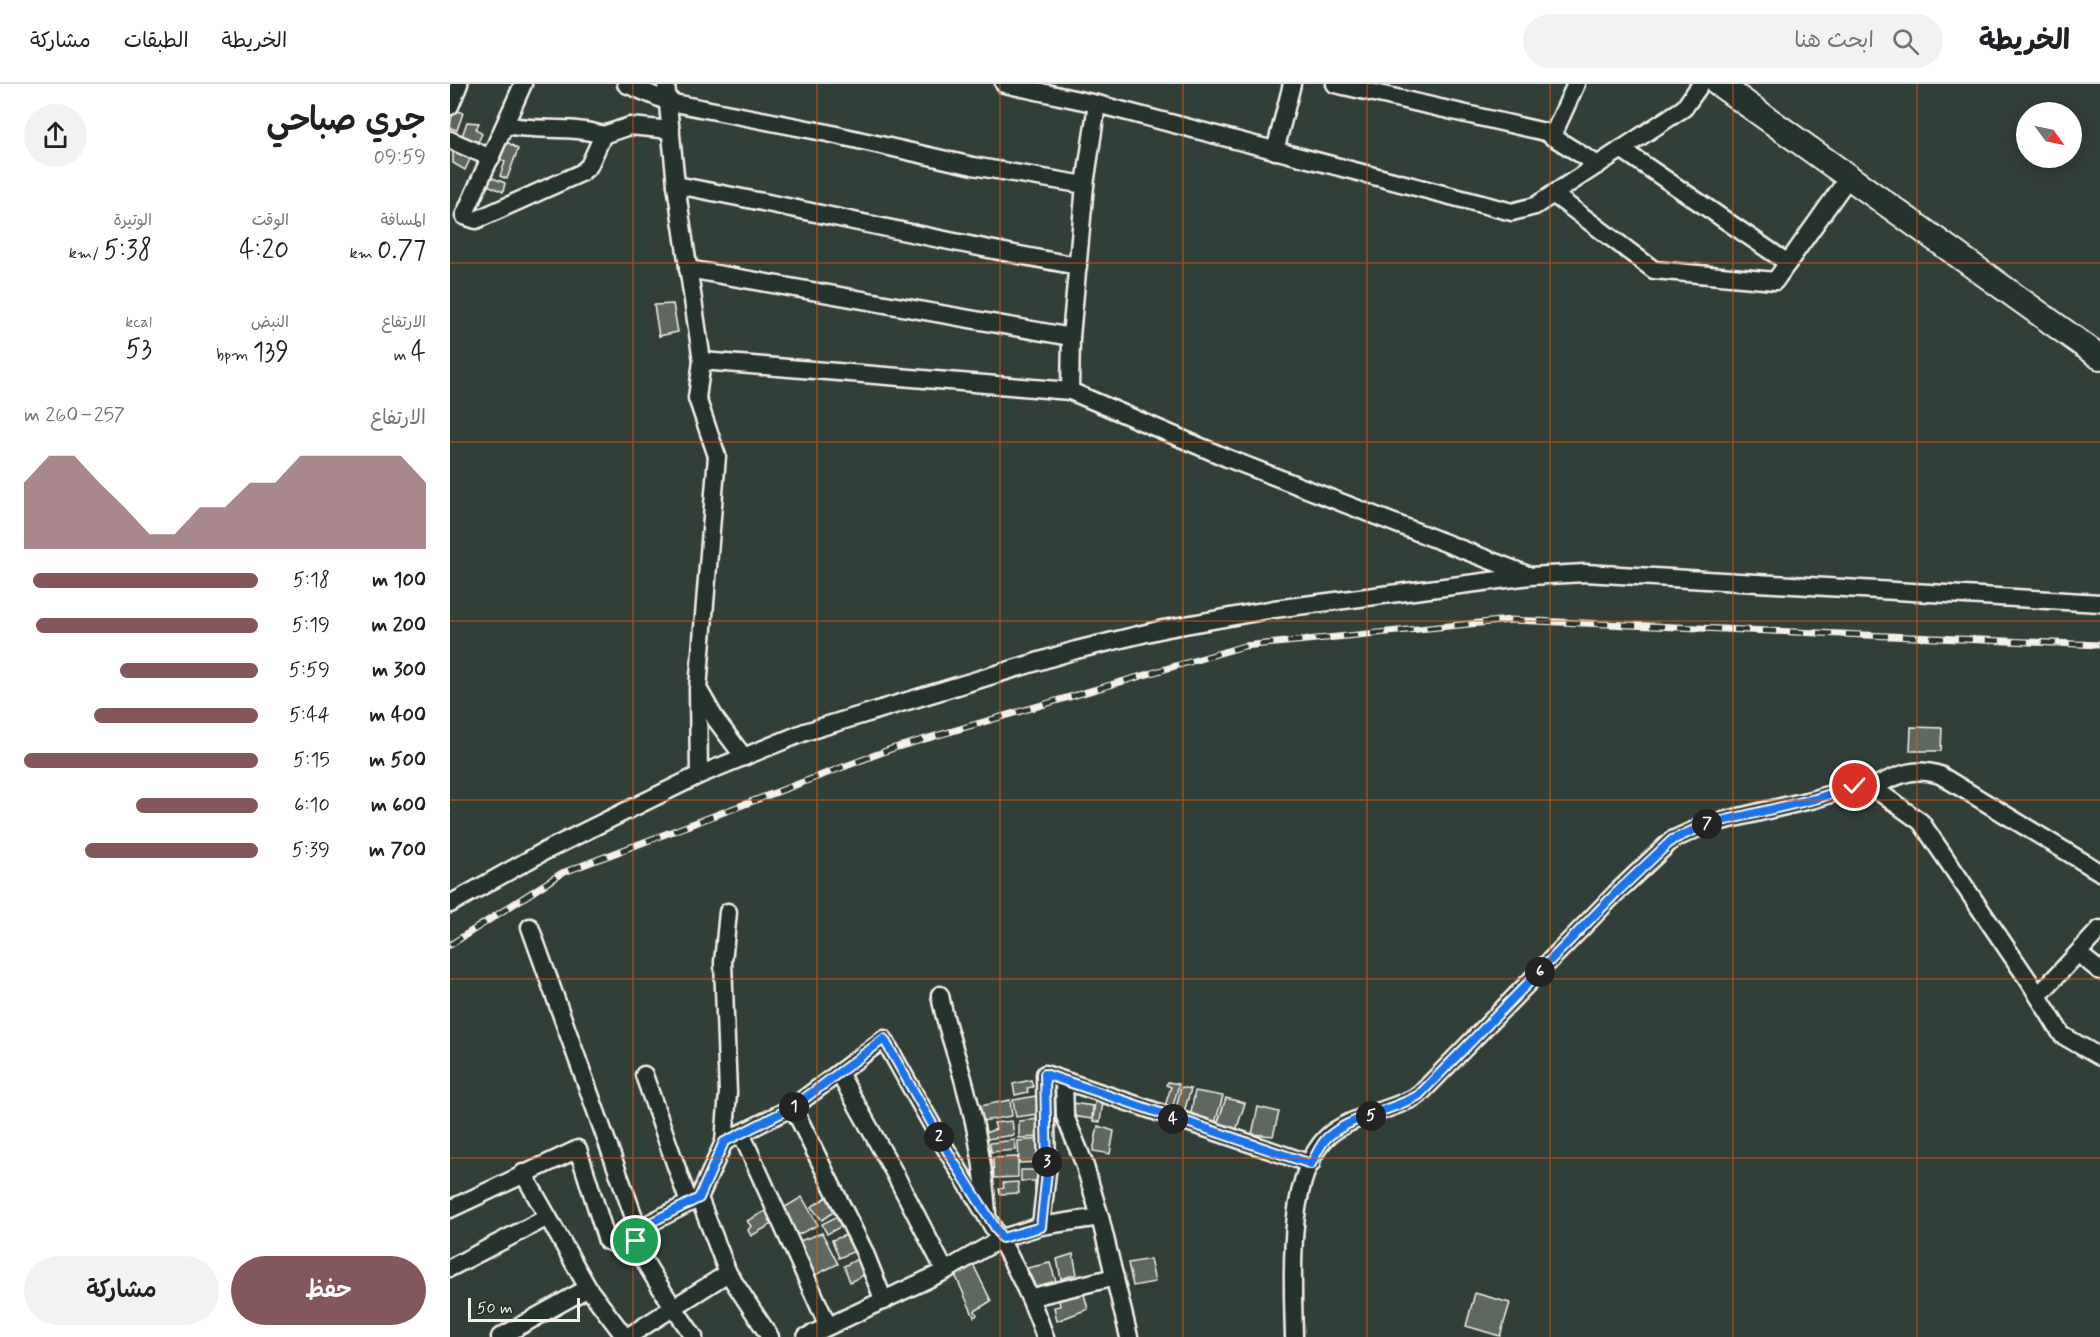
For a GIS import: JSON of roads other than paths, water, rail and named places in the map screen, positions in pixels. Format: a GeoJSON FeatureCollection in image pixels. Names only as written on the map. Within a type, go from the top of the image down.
{"type":"FeatureCollection","features":[{"type":"Feature","properties":{"kind":"street"},"geometry":{"type":"LineString","coordinates":[[450,106],[459,84]]}},
{"type":"Feature","properties":{"kind":"street"},"geometry":{"type":"LineString","coordinates":[[523,84],[464,216],[468,219],[476,220],[581,173],[589,166],[603,135]]}},
{"type":"Feature","properties":{"kind":"street"},"geometry":{"type":"LineString","coordinates":[[626,84],[669,102],[823,132],[973,166],[1085,185]]}},
{"type":"Feature","properties":{"kind":"street"},"geometry":{"type":"LineString","coordinates":[[666,84],[676,185],[702,361],[697,398],[717,456],[698,688],[699,775]]}},
{"type":"Feature","properties":{"kind":"street"},"geometry":{"type":"LineString","coordinates":[[1004,84],[1025,86],[1097,104],[1512,212],[1535,206],[1684,108],[1701,84]]}},
{"type":"Feature","properties":{"kind":"street"},"geometry":{"type":"LineString","coordinates":[[1275,151],[1292,84]]}},
{"type":"Feature","properties":{"kind":"street"},"geometry":{"type":"LineString","coordinates":[[1335,84],[1545,132],[1598,165]]}},
{"type":"Feature","properties":{"kind":"street"},"geometry":{"type":"LineString","coordinates":[[1552,137],[1576,84]]}},
{"type":"Feature","properties":{"kind":"street"},"geometry":{"type":"LineString","coordinates":[[1719,84],[2100,357]]}},
{"type":"Feature","properties":{"kind":"street"},"geometry":{"type":"LineString","coordinates":[[1070,391],[1071,337],[1085,185],[1097,104]]}},
{"type":"Feature","properties":{"kind":"street"},"geometry":{"type":"LineString","coordinates":[[506,124],[528,130],[574,129],[603,135],[630,126],[671,130]]}},
{"type":"Feature","properties":{"kind":"street"},"geometry":{"type":"LineString","coordinates":[[450,140],[491,158]]}},
{"type":"Feature","properties":{"kind":"street"},"geometry":{"type":"LineString","coordinates":[[1621,149],[1788,263]]}},
{"type":"Feature","properties":{"kind":"street"},"geometry":{"type":"LineString","coordinates":[[1553,194],[1654,270],[1775,281],[1848,178]]}},
{"type":"Feature","properties":{"kind":"street"},"geometry":{"type":"LineString","coordinates":[[676,185],[794,207],[926,238],[1078,266]]}},
{"type":"Feature","properties":{"kind":"street"},"geometry":{"type":"LineString","coordinates":[[688,270],[1071,337]]}},
{"type":"Feature","properties":{"kind":"street"},"geometry":{"type":"LineString","coordinates":[[702,361],[1070,391],[1227,458],[1530,576]]}},
{"type":"Feature","properties":{"kind":"street"},"geometry":{"type":"LineString","coordinates":[[450,904],[543,852],[699,775],[805,732],[1076,650],[1163,629],[1274,609],[1530,576],[1585,573],[2100,603]]}},
{"type":"Feature","properties":{"kind":"street"},"geometry":{"type":"LineString","coordinates":[[698,688],[716,720],[744,757]]}},
{"type":"Feature","properties":{"kind":"street"},"geometry":{"type":"LineString","coordinates":[[1294,1337],[1296,1206],[1311,1164],[1327,1137],[1349,1123],[1389,1110],[1419,1095],[1616,893],[1672,840],[1705,825],[1815,799],[1855,786],[1872,787],[1923,769],[1941,775],[2100,872]]}},
{"type":"Feature","properties":{"kind":"street"},"geometry":{"type":"LineString","coordinates":[[1872,787],[1921,822],[2062,1035],[2100,1057]]}},
{"type":"Feature","properties":{"kind":"street"},"geometry":{"type":"LineString","coordinates":[[450,1209],[578,1149],[607,1241],[614,1243],[636,1229],[694,1201],[724,1142],[728,1093],[723,962],[728,912]]}},
{"type":"Feature","properties":{"kind":"street"},"geometry":{"type":"LineString","coordinates":[[530,927],[647,1265],[694,1337]]}},
{"type":"Feature","properties":{"kind":"street"},"geometry":{"type":"LineString","coordinates":[[2038,996],[2100,929]]}},
{"type":"Feature","properties":{"kind":"street"},"geometry":{"type":"LineString","coordinates":[[2079,954],[2100,971]]}},
{"type":"Feature","properties":{"kind":"street"},"geometry":{"type":"LineString","coordinates":[[940,995],[945,1024],[967,1091],[983,1163],[987,1216]]}},
{"type":"Feature","properties":{"kind":"street"},"geometry":{"type":"LineString","coordinates":[[724,1142],[793,1107],[884,1039],[1002,1238],[1013,1266],[1032,1297],[1045,1337]]}},
{"type":"Feature","properties":{"kind":"street"},"geometry":{"type":"LineString","coordinates":[[838,1073],[945,1271]]}},
{"type":"Feature","properties":{"kind":"street"},"geometry":{"type":"LineString","coordinates":[[1041,1227],[1047,1172],[1045,1074],[1311,1164]]}},
{"type":"Feature","properties":{"kind":"street"},"geometry":{"type":"LineString","coordinates":[[644,1075],[694,1201],[728,1273],[770,1337]]}},
{"type":"Feature","properties":{"kind":"street"},"geometry":{"type":"LineString","coordinates":[[1064,1081],[1065,1116],[1084,1163],[1100,1217],[1129,1337]]}},
{"type":"Feature","properties":{"kind":"street"},"geometry":{"type":"LineString","coordinates":[[793,1107],[864,1251],[884,1301]]}},
{"type":"Feature","properties":{"kind":"street"},"geometry":{"type":"LineString","coordinates":[[741,1133],[828,1326]]}},
{"type":"Feature","properties":{"kind":"street"},"geometry":{"type":"LineString","coordinates":[[523,1173],[588,1288],[626,1337],[728,1273]]}},
{"type":"Feature","properties":{"kind":"street"},"geometry":{"type":"LineString","coordinates":[[450,1268],[548,1217]]}},
{"type":"Feature","properties":{"kind":"street"},"geometry":{"type":"LineString","coordinates":[[806,1337],[945,1271],[1002,1238],[1041,1227],[1100,1217]]}},
{"type":"Feature","properties":{"kind":"street"},"geometry":{"type":"LineString","coordinates":[[1032,1297],[1115,1277]]}},
{"type":"Feature","properties":{"kind":"street"},"geometry":{"type":"LineString","coordinates":[[500,1337],[588,1288]]}},
{"type":"Feature","properties":{"kind":"railway"},"geometry":{"type":"LineString","coordinates":[[450,945],[562,873],[891,749],[1244,646],[1510,620],[2100,645]]}}]}
